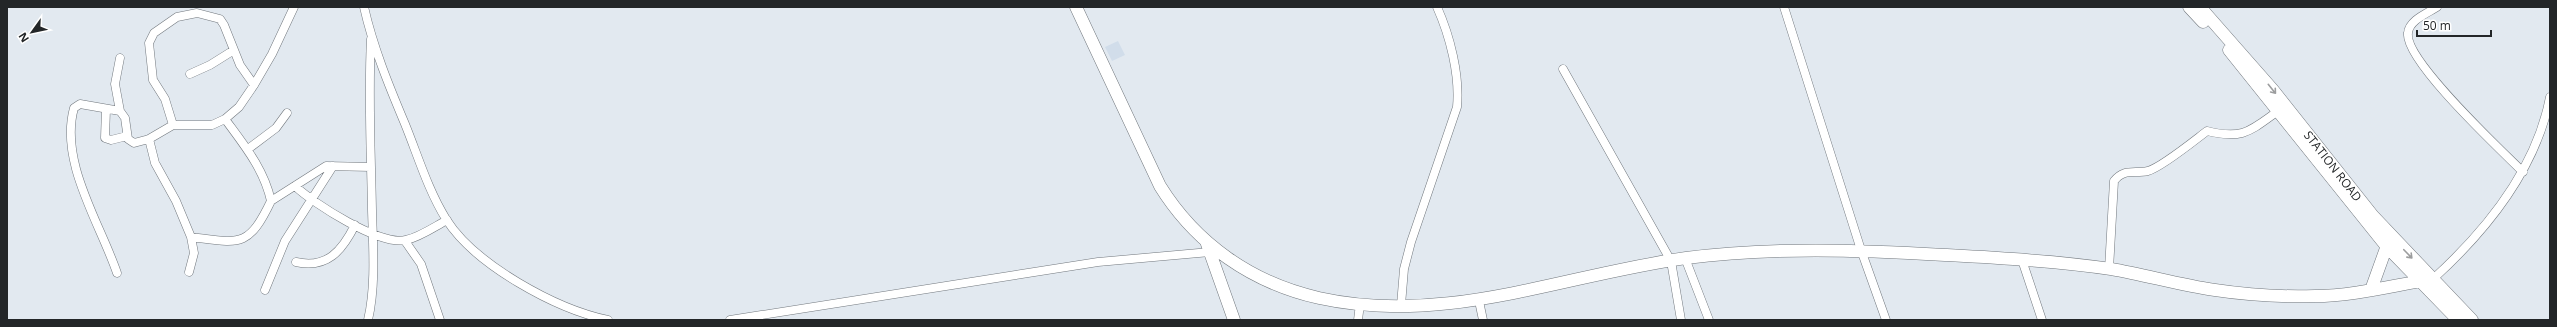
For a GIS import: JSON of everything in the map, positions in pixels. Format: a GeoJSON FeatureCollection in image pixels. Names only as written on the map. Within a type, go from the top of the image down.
{"type":"FeatureCollection","features":[{"type":"Feature","properties":{"kind":"street"},"geometry":{"type":"LineString","coordinates":[[120,58],[115,84],[120,112],[125,118],[127,136],[134,143],[149,139],[173,125],[212,124],[225,119],[239,107],[272,54],[294,7]]}},
{"type":"Feature","properties":{"kind":"street"},"geometry":{"type":"LineString","coordinates":[[364,7],[371,36],[435,197],[447,220],[470,247],[498,270],[532,290],[594,317],[608,320]]}},
{"type":"Feature","properties":{"kind":"street"},"geometry":{"type":"LineString","coordinates":[[1076,7],[1160,186],[1174,208],[1209,248],[1232,262],[1273,283],[1317,298],[1360,304],[1394,305],[1479,301],[1685,258],[1757,252],[1861,250],[2022,260],[2109,269],[2214,290],[2270,295],[2318,297],[2371,290],[2433,279],[2473,241],[2523,172],[2548,117],[2550,97]]}},
{"type":"Feature","properties":{"kind":"street"},"geometry":{"type":"LineString","coordinates":[[1394,305],[1410,242],[1456,107],[1458,90],[1456,72],[1437,7]]}},
{"type":"Feature","properties":{"kind":"street"},"geometry":{"type":"LineString","coordinates":[[1784,7],[1861,250],[1886,320]]}},
{"type":"Feature","properties":{"kind":"street"},"geometry":{"type":"LineString","coordinates":[[2189,7],[2230,52],[2420,281],[2458,320]]}},
{"type":"Feature","properties":{"kind":"street"},"geometry":{"type":"LineString","coordinates":[[2437,7],[2411,25],[2408,33],[2410,47],[2422,65],[2473,123],[2523,172]]}},
{"type":"Feature","properties":{"kind":"street","name":"STATION ROAD"},"geometry":{"type":"LineString","coordinates":[[2203,8],[2254,67],[2389,242],[2433,279],[2472,320]]}},
{"type":"Feature","properties":{"kind":"street"},"geometry":{"type":"LineString","coordinates":[[173,125],[165,99],[153,80],[149,43],[151,37],[171,22],[187,14],[209,11],[220,19],[245,73],[254,85]]}},
{"type":"Feature","properties":{"kind":"street"},"geometry":{"type":"LineString","coordinates":[[368,320],[371,307],[373,232],[369,81],[371,36]]}},
{"type":"Feature","properties":{"kind":"street"},"geometry":{"type":"LineString","coordinates":[[190,74],[210,65],[234,50]]}},
{"type":"Feature","properties":{"kind":"street"},"geometry":{"type":"LineString","coordinates":[[1563,69],[1671,261],[1681,320]]}},
{"type":"Feature","properties":{"kind":"street"},"geometry":{"type":"LineString","coordinates":[[117,273],[108,245],[79,183],[72,131],[72,114],[76,105],[120,112]]}},
{"type":"Feature","properties":{"kind":"street"},"geometry":{"type":"LineString","coordinates":[[106,109],[105,138],[111,140],[127,136]]}},
{"type":"Feature","properties":{"kind":"street"},"geometry":{"type":"LineString","coordinates":[[2109,269],[2114,181],[2119,175],[2125,172],[2149,171],[2207,131],[2231,135],[2248,132],[2278,111]]}},
{"type":"Feature","properties":{"kind":"street"},"geometry":{"type":"LineString","coordinates":[[248,149],[276,128],[287,113]]}},
{"type":"Feature","properties":{"kind":"street"},"geometry":{"type":"LineString","coordinates":[[225,119],[248,149],[266,181],[271,201]]}},
{"type":"Feature","properties":{"kind":"street"},"geometry":{"type":"LineString","coordinates":[[149,139],[155,163],[176,201],[191,237],[194,253],[189,272]]}},
{"type":"Feature","properties":{"kind":"street"},"geometry":{"type":"LineString","coordinates":[[191,237],[236,242],[245,238],[256,227],[271,201],[318,169],[333,166],[371,167]]}},
{"type":"Feature","properties":{"kind":"street"},"geometry":{"type":"LineString","coordinates":[[265,290],[280,251],[333,166]]}},
{"type":"Feature","properties":{"kind":"street"},"geometry":{"type":"LineString","coordinates":[[295,186],[311,201],[355,225],[388,239],[404,241],[417,237],[447,220]]}},
{"type":"Feature","properties":{"kind":"street"},"geometry":{"type":"LineString","coordinates":[[296,262],[313,263],[336,254],[345,244],[355,225]]}},
{"type":"Feature","properties":{"kind":"street"},"geometry":{"type":"LineString","coordinates":[[404,241],[421,264],[440,320]]}},
{"type":"Feature","properties":{"kind":"street"},"geometry":{"type":"LineString","coordinates":[[2371,290],[2389,242]]}},
{"type":"Feature","properties":{"kind":"street"},"geometry":{"type":"LineString","coordinates":[[730,320],[1098,262],[1209,248]]}},
{"type":"Feature","properties":{"kind":"street"},"geometry":{"type":"LineString","coordinates":[[1209,248],[1234,320]]}},
{"type":"Feature","properties":{"kind":"street"},"geometry":{"type":"LineString","coordinates":[[1685,258],[1709,320]]}},
{"type":"Feature","properties":{"kind":"street"},"geometry":{"type":"LineString","coordinates":[[2022,260],[2042,320]]}},
{"type":"Feature","properties":{"kind":"street"},"geometry":{"type":"LineString","coordinates":[[1479,301],[1483,320]]}},
{"type":"Feature","properties":{"kind":"street"},"geometry":{"type":"LineString","coordinates":[[1358,320],[1360,304]]}},
{"type":"Feature","properties":{"kind":"shaded area"},"geometry":{"type":"Polygon","coordinates":[[[1118,41],[1125,55],[1112,61],[1105,47],[1118,41]]]}}]}
